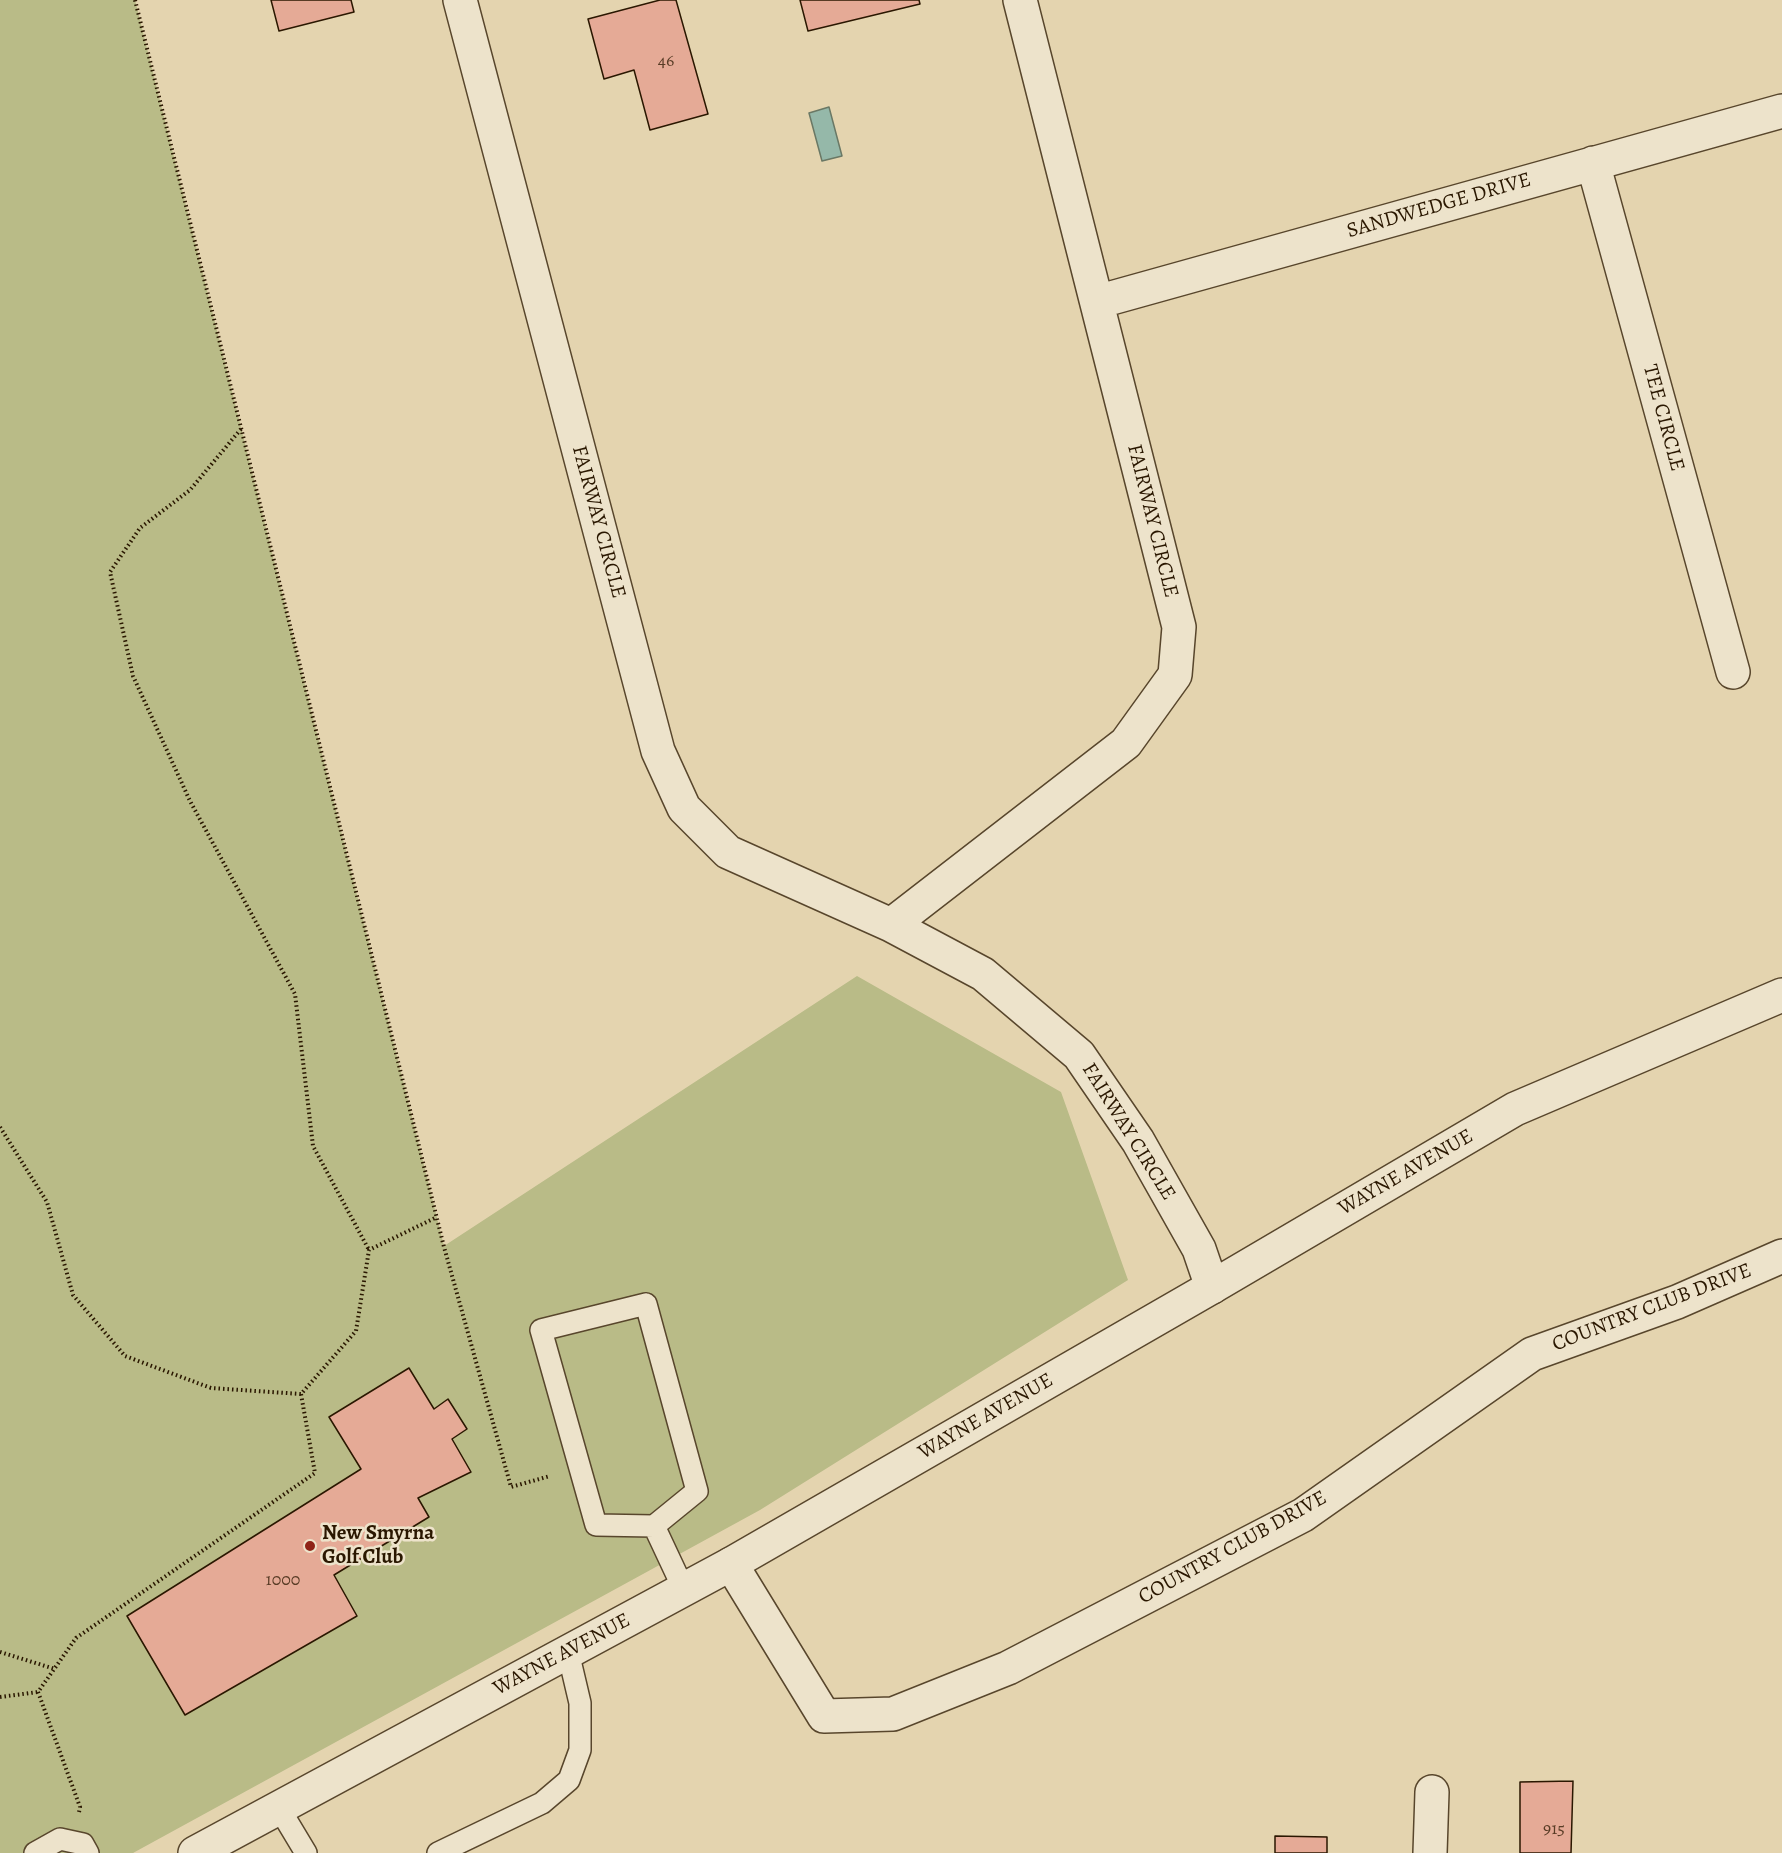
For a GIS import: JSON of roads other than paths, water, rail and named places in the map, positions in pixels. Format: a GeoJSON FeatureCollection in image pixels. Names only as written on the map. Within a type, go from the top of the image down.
{"type":"FeatureCollection","features":[{"type":"Feature","properties":{"kind":"street","name":"FAIRWAY CIRCLE"},"geometry":{"type":"LineString","coordinates":[[460,0],[658,751],[684,808],[728,852],[891,925],[983,974],[1079,1055],[1138,1141],[1199,1249],[1212,1287]]}},
{"type":"Feature","properties":{"kind":"street","name":"FAIRWAY CIRCLE"},"geometry":{"type":"LineString","coordinates":[[891,925],[1126,743],[1174,675],[1179,627],[1020,0]]}},
{"type":"Feature","properties":{"kind":"street","name":"SANDWEDGE DRIVE"},"geometry":{"type":"LineString","coordinates":[[1097,302],[1782,111]]}},
{"type":"Feature","properties":{"kind":"street","name":"TEE CIRCLE"},"geometry":{"type":"LineString","coordinates":[[1593,163],[1733,672]]}},
{"type":"Feature","properties":{"kind":"street","name":"WAYNE AVENUE"},"geometry":{"type":"LineString","coordinates":[[195,1853],[684,1590],[1212,1287],[1515,1109],[1782,995]]}},
{"type":"Feature","properties":{"kind":"street","name":"COUNTRY CLUB DRIVE"},"geometry":{"type":"LineString","coordinates":[[730,1564],[824,1716],[893,1714],[1008,1668],[1303,1515],[1532,1354],[1677,1302],[1782,1256]]}},
{"type":"Feature","properties":{"kind":"street"},"geometry":{"type":"LineString","coordinates":[[1430,1853],[1432,1792]]}},
{"type":"Feature","properties":{"kind":"lane"},"geometry":{"type":"LineString","coordinates":[[646,1304],[697,1491],[654,1526],[596,1525],[541,1330],[646,1304]]}},
{"type":"Feature","properties":{"kind":"lane"},"geometry":{"type":"LineString","coordinates":[[654,1526],[684,1590]]}},
{"type":"Feature","properties":{"kind":"lane"},"geometry":{"type":"LineString","coordinates":[[438,1853],[543,1803],[569,1780],[580,1750],[580,1703],[568,1652]]}},
{"type":"Feature","properties":{"kind":"lane"},"geometry":{"type":"LineString","coordinates":[[279,1808],[306,1853]]}},
{"type":"Feature","properties":{"kind":"lane"},"geometry":{"type":"LineString","coordinates":[[35,1853],[60,1839],[81,1847]]}},
{"type":"Feature","properties":{"kind":"place","name":"New Smyrna Golf Club"},"geometry":{"type":"Point","coordinates":[310,1546]}}]}
